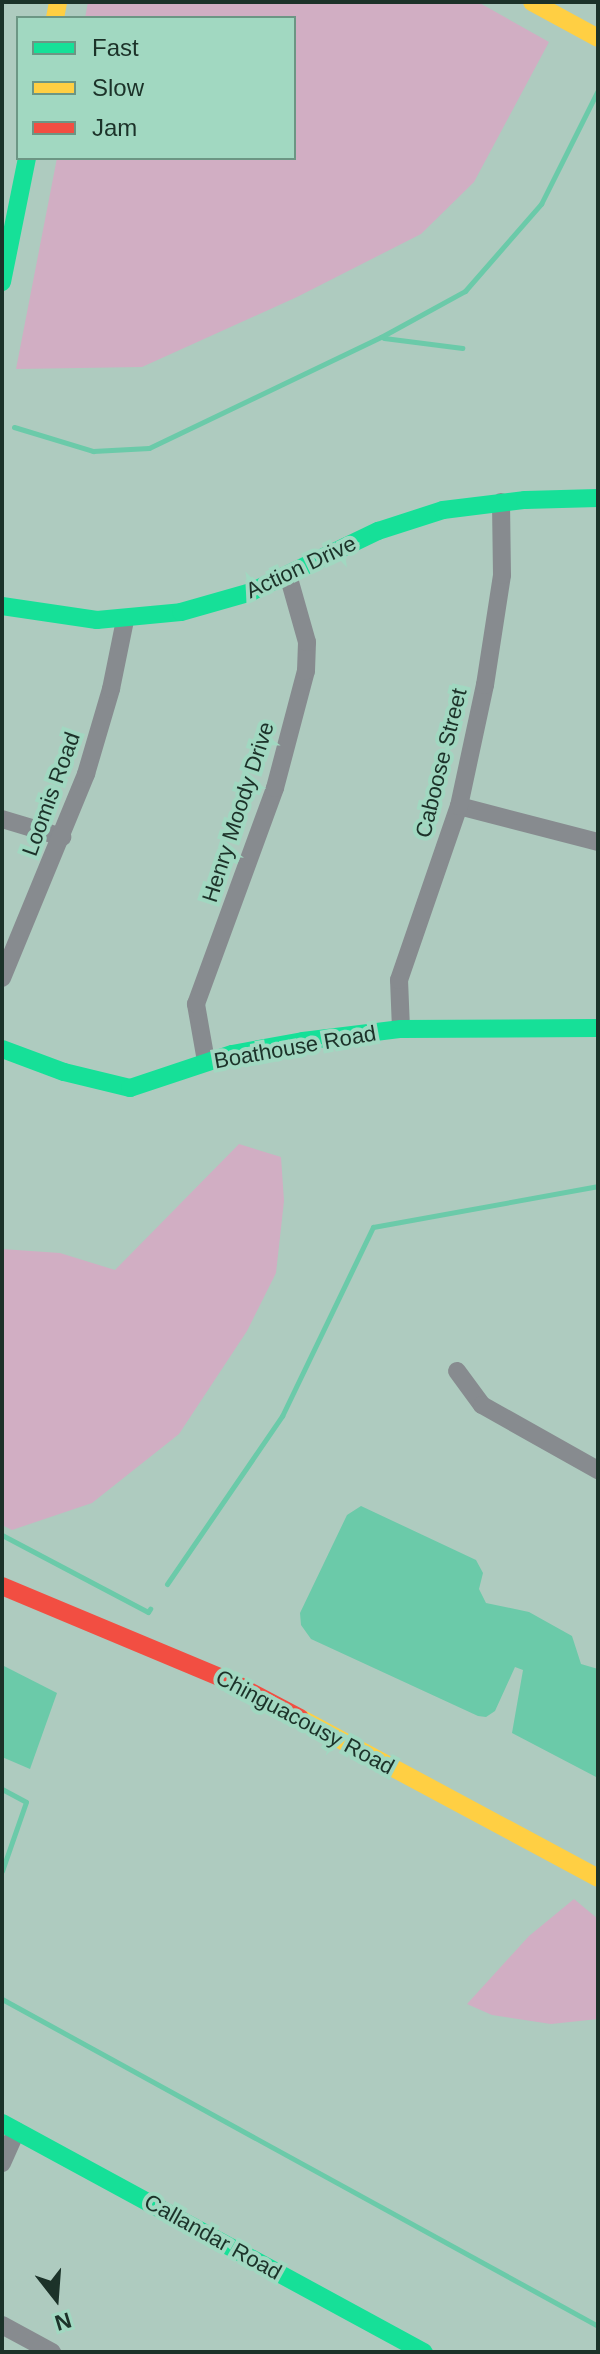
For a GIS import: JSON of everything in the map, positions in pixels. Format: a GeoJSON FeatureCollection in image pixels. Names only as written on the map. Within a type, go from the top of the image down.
{"type":"FeatureCollection","features":[{"type":"Feature","properties":{"kind":"street"},"geometry":{"type":"LineString","coordinates":[[532,2],[598,38]]}},
{"type":"Feature","properties":{"kind":"street"},"geometry":{"type":"LineString","coordinates":[[2,282],[6,240],[26,160]]}},
{"type":"Feature","properties":{"kind":"street","name":"Action Drive"},"geometry":{"type":"LineString","coordinates":[[2,606],[73,618],[125,620],[213,604],[288,575],[406,521],[443,510],[501,502],[598,498]]}},
{"type":"Feature","properties":{"kind":"street","name":"Caboose Street"},"geometry":{"type":"LineString","coordinates":[[401,1029],[399,980],[459,806],[493,643],[502,575],[501,502]]}},
{"type":"Feature","properties":{"kind":"street","name":"Henry Moody Drive"},"geometry":{"type":"LineString","coordinates":[[206,1061],[196,1004],[271,802],[306,671],[307,642],[288,575]]}},
{"type":"Feature","properties":{"kind":"street","name":"Loomis Road"},"geometry":{"type":"LineString","coordinates":[[2,978],[62,837],[98,736],[125,620]]}},
{"type":"Feature","properties":{"kind":"street"},"geometry":{"type":"LineString","coordinates":[[459,806],[598,842]]}},
{"type":"Feature","properties":{"kind":"street"},"geometry":{"type":"LineString","coordinates":[[2,819],[62,837]]}},
{"type":"Feature","properties":{"kind":"street","name":"Boathouse Road"},"geometry":{"type":"LineString","coordinates":[[2,1049],[24,1060],[115,1087],[148,1083],[206,1061],[303,1041],[401,1029],[598,1028]]}},
{"type":"Feature","properties":{"kind":"street"},"geometry":{"type":"LineString","coordinates":[[457,1371],[482,1405],[598,1470]]}},
{"type":"Feature","properties":{"kind":"street","name":"Chinguacousy Road"},"geometry":{"type":"LineString","coordinates":[[2,1586],[232,1682],[598,1878]]}},
{"type":"Feature","properties":{"kind":"street"},"geometry":{"type":"LineString","coordinates":[[2,2163],[9,2127]]}},
{"type":"Feature","properties":{"kind":"street","name":"Callandar Road"},"geometry":{"type":"LineString","coordinates":[[9,2127],[424,2352]]}},
{"type":"Feature","properties":{"kind":"street"},"geometry":{"type":"LineString","coordinates":[[2,2325],[52,2352]]}},
{"type":"Feature","properties":{"kind":"shaded area"},"geometry":{"type":"Polygon","coordinates":[[[88,2],[478,2],[549,42],[474,182],[421,234],[297,297],[142,367],[16,369],[57,160],[296,160],[296,16],[85,16],[88,2]]]}},
{"type":"Feature","properties":{"kind":"shaded area"},"geometry":{"type":"Polygon","coordinates":[[[239,1144],[281,1157],[284,1201],[276,1273],[247,1331],[179,1434],[92,1503],[12,1530],[2,1525],[2,1249],[60,1253],[115,1270],[239,1144]]]}},
{"type":"Feature","properties":{"kind":"shaded area"},"geometry":{"type":"Polygon","coordinates":[[[361,1506],[476,1560],[483,1573],[479,1589],[486,1603],[529,1612],[572,1636],[581,1664],[598,1669],[598,1778],[512,1733],[523,1670],[515,1667],[495,1711],[486,1717],[478,1716],[311,1639],[301,1625],[300,1613],[347,1515],[361,1506]]]}},
{"type":"Feature","properties":{"kind":"shaded area"},"geometry":{"type":"Polygon","coordinates":[[[2,1665],[57,1693],[30,1769],[2,1757],[2,1665]]]}},
{"type":"Feature","properties":{"kind":"shaded area"},"geometry":{"type":"Polygon","coordinates":[[[574,1899],[598,1919],[598,2019],[551,2024],[492,2015],[467,2004],[529,1936],[574,1899]]]}},
{"type":"Feature","properties":{"kind":"waterway"},"geometry":{"type":"LineString","coordinates":[[14,427],[93,451],[149,448],[381,337],[465,291],[541,204],[598,90]]}},
{"type":"Feature","properties":{"kind":"waterway"},"geometry":{"type":"LineString","coordinates":[[384,338],[462,348]]}},
{"type":"Feature","properties":{"kind":"waterway"},"geometry":{"type":"LineString","coordinates":[[167,1584],[282,1416],[373,1227],[598,1186]]}},
{"type":"Feature","properties":{"kind":"waterway"},"geometry":{"type":"LineString","coordinates":[[2,1535],[148,1612],[150,1609]]}},
{"type":"Feature","properties":{"kind":"waterway"},"geometry":{"type":"LineString","coordinates":[[2,1789],[26,1802],[2,1871]]}},
{"type":"Feature","properties":{"kind":"waterway"},"geometry":{"type":"LineString","coordinates":[[2,1999],[598,2326]]}},
{"type":"Feature","properties":{"kind":"traffic: fast"},"geometry":{"type":"LineString","coordinates":[[2,282],[27,160]]}},
{"type":"Feature","properties":{"kind":"traffic: fast"},"geometry":{"type":"LineString","coordinates":[[2,606],[97,620],[181,612],[251,592],[378,531],[443,510],[525,500],[598,498]]}},
{"type":"Feature","properties":{"kind":"traffic: fast"},"geometry":{"type":"LineString","coordinates":[[2,1049],[64,1072],[130,1088],[232,1054],[303,1041],[401,1029],[598,1028]]}},
{"type":"Feature","properties":{"kind":"traffic: fast"},"geometry":{"type":"LineString","coordinates":[[2,2123],[424,2352]]}},
{"type":"Feature","properties":{"kind":"traffic: slow"},"geometry":{"type":"LineString","coordinates":[[55,16],[58,2]]}},
{"type":"Feature","properties":{"kind":"traffic: slow"},"geometry":{"type":"LineString","coordinates":[[532,2],[598,38]]}},
{"type":"Feature","properties":{"kind":"traffic: slow"},"geometry":{"type":"LineString","coordinates":[[300,1718],[598,1878]]}},
{"type":"Feature","properties":{"kind":"traffic: jam"},"geometry":{"type":"LineString","coordinates":[[2,1586],[232,1682],[300,1718]]}}]}
